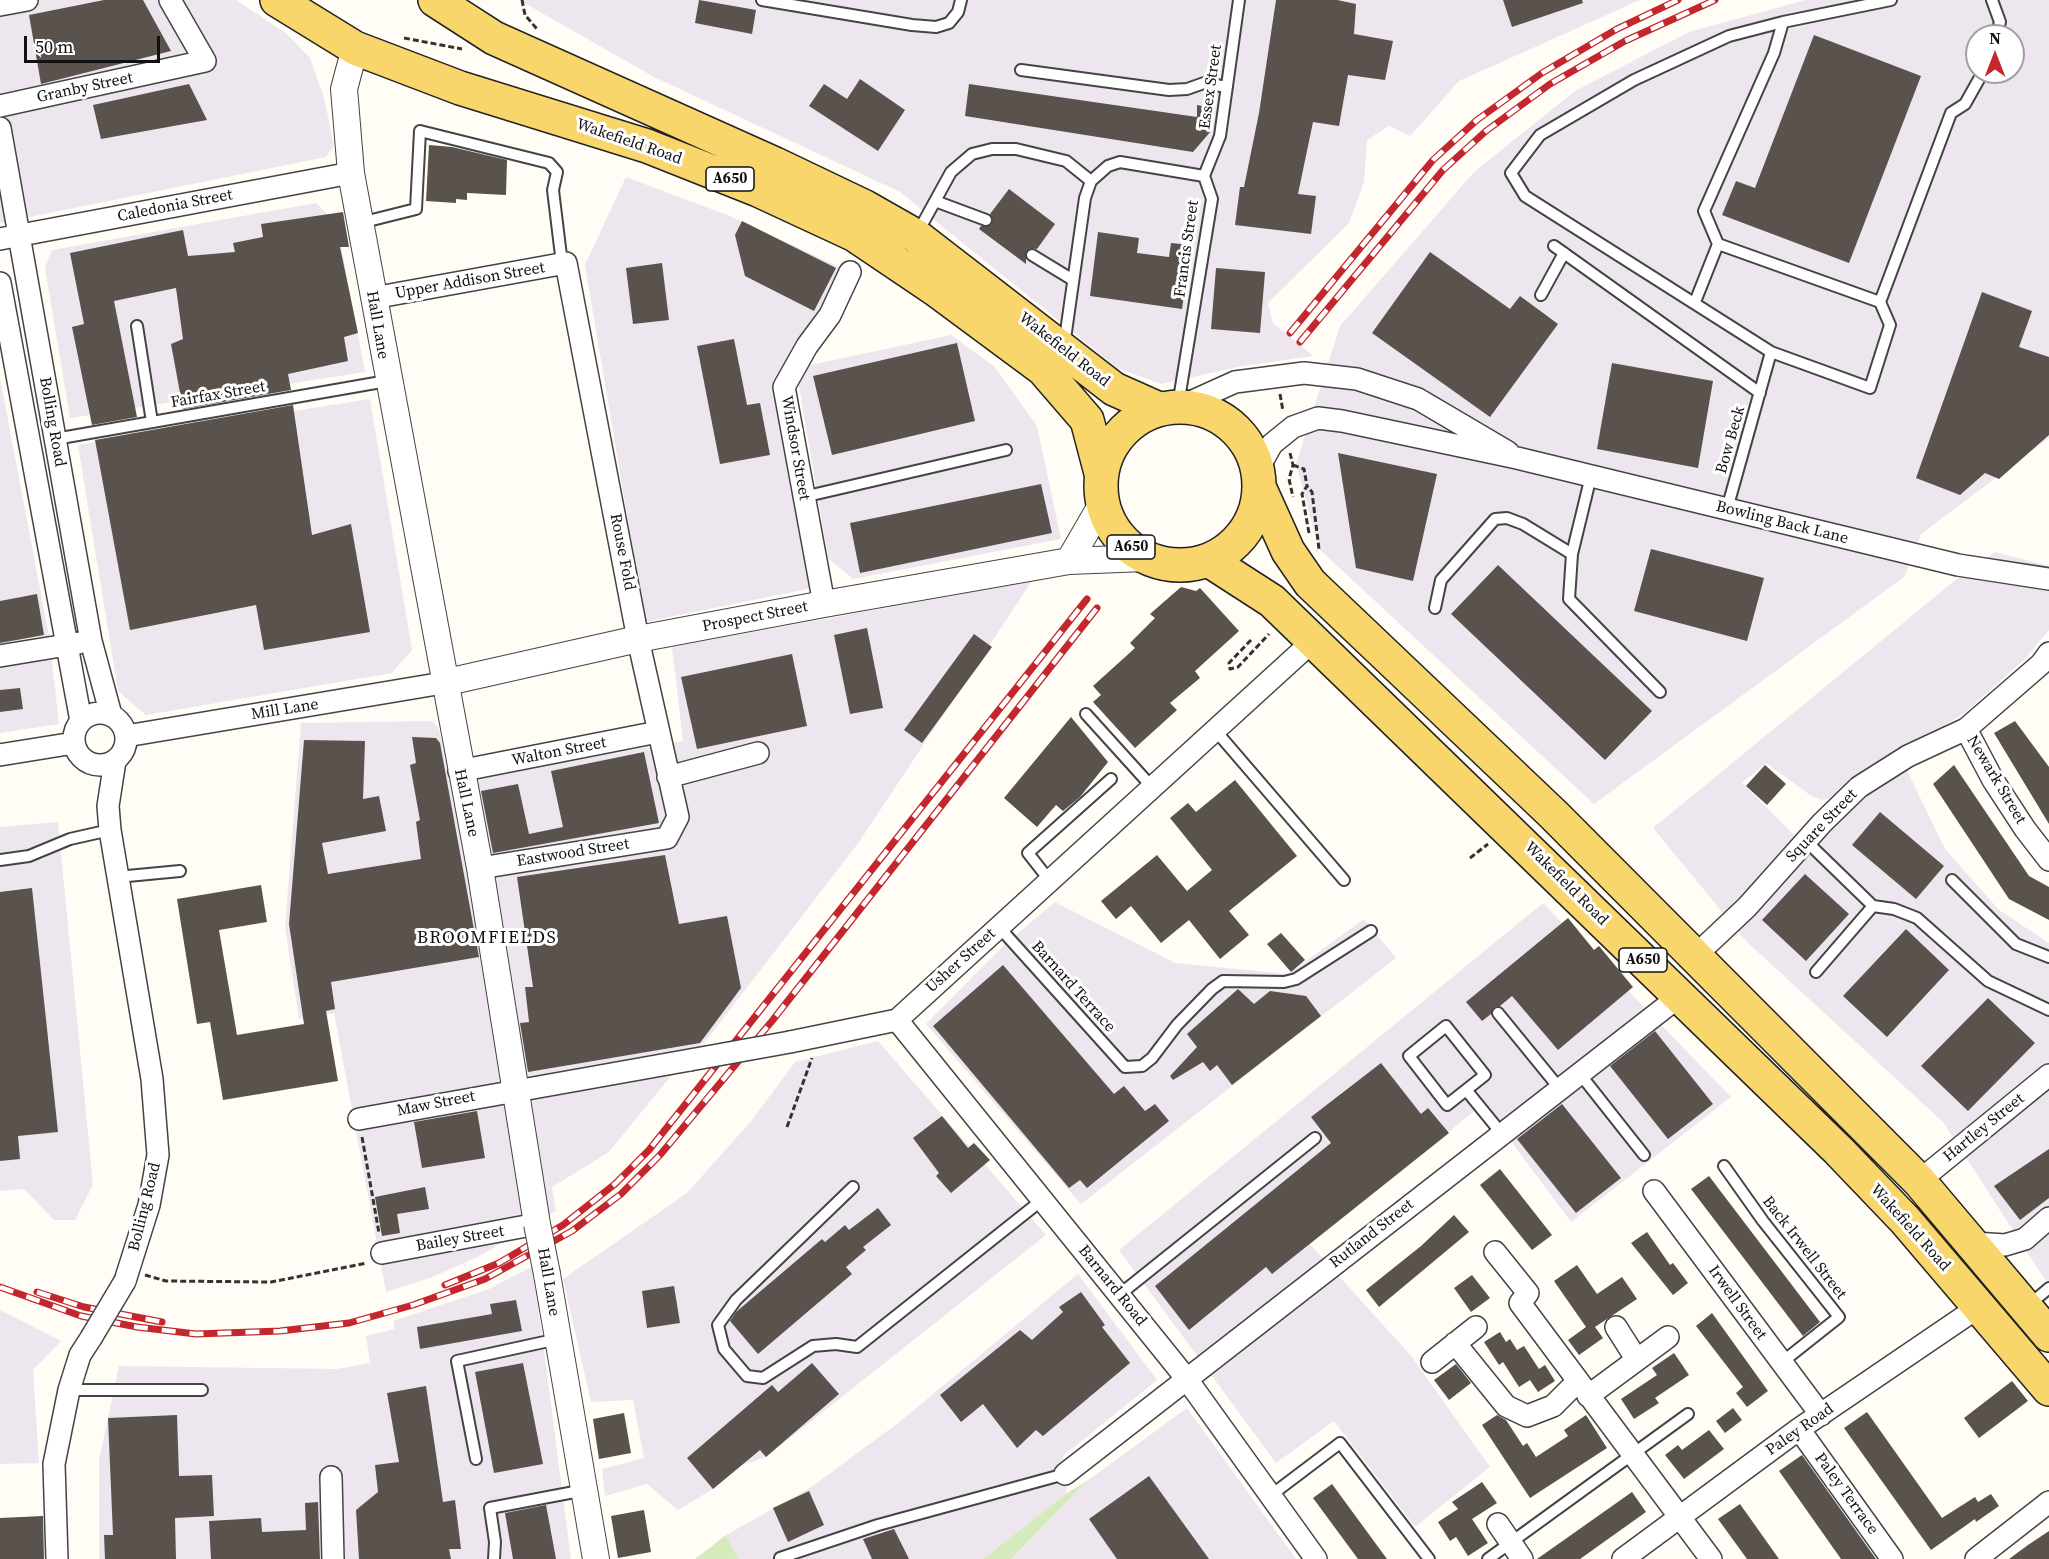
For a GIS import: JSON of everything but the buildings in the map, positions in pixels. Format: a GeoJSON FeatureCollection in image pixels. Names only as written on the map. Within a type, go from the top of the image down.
{"type":"FeatureCollection","features":[{"type":"Feature","properties":{"kind":"main road","name":"Wakefield Road"},"geometry":{"type":"LineString","coordinates":[[277,0],[356,48],[460,88],[647,146],[758,190],[855,235],[935,289],[1042,369],[1087,420],[1101,489]]}},
{"type":"Feature","properties":{"kind":"main road","name":"Wakefield Road"},"geometry":{"type":"LineString","coordinates":[[435,0],[494,38],[776,164],[865,207],[916,236],[987,289],[1063,352],[1114,389],[1174,406]]}},
{"type":"Feature","properties":{"kind":"main road"},"geometry":{"type":"LineString","coordinates":[[1101,489],[1106,454],[1126,427],[1174,406]]}},
{"type":"Feature","properties":{"kind":"main road","name":"A650"},"geometry":{"type":"LineString","coordinates":[[1174,406],[1203,408],[1225,420],[1247,442],[1288,552],[1319,591],[1553,814],[1696,956],[1919,1181],[1974,1243],[2038,1298],[2049,1335]]}},
{"type":"Feature","properties":{"kind":"main road","name":"A650"},"geometry":{"type":"LineString","coordinates":[[1101,489],[1116,535],[1145,558],[1180,566],[1210,561],[1231,548],[1252,521],[1259,479]]}},
{"type":"Feature","properties":{"kind":"main road","name":"Wakefield Road"},"geometry":{"type":"LineString","coordinates":[[1210,561],[1272,601],[1287,615],[1838,1150],[1905,1220],[2049,1389]]}},
{"type":"Feature","properties":{"kind":"street"},"geometry":{"type":"LineString","coordinates":[[0,5],[27,0]]}},
{"type":"Feature","properties":{"kind":"street","name":"Granby Street"},"geometry":{"type":"LineString","coordinates":[[0,106],[205,61],[170,0]]}},
{"type":"Feature","properties":{"kind":"street","name":"Hall Lane"},"geometry":{"type":"LineString","coordinates":[[356,48],[344,89],[351,173],[459,771],[480,868],[514,1089],[596,1559]]}},
{"type":"Feature","properties":{"kind":"street","name":"Bolling Road"},"geometry":{"type":"LineString","coordinates":[[0,128],[9,237],[55,439],[90,641],[111,715]]}},
{"type":"Feature","properties":{"kind":"street","name":"Caledonia Street"},"geometry":{"type":"LineString","coordinates":[[9,237],[351,173]]}},
{"type":"Feature","properties":{"kind":"street","name":"Upper Addison Street"},"geometry":{"type":"LineString","coordinates":[[373,298],[564,264]]}},
{"type":"Feature","properties":{"kind":"street","name":"Rouse Fold"},"geometry":{"type":"LineString","coordinates":[[564,264],[638,639],[678,817],[667,838]]}},
{"type":"Feature","properties":{"kind":"street","name":"Windsor Street"},"geometry":{"type":"LineString","coordinates":[[824,604],[784,387],[807,346],[830,315],[850,272]]}},
{"type":"Feature","properties":{"kind":"street","name":"Bolling Road"},"geometry":{"type":"LineString","coordinates":[[0,283],[81,721]]}},
{"type":"Feature","properties":{"kind":"street","name":"Bowling Back Lane"},"geometry":{"type":"LineString","coordinates":[[1174,406],[1235,382],[1304,373],[1357,380],[1418,399],[1488,438],[1517,458]]}},
{"type":"Feature","properties":{"kind":"street","name":"Bowling Back Lane"},"geometry":{"type":"LineString","coordinates":[[1259,479],[1272,444],[1293,427],[1318,418],[1342,421],[1517,458],[1958,565],[2049,579]]}},
{"type":"Feature","properties":{"kind":"street"},"geometry":{"type":"LineString","coordinates":[[1070,561],[1101,489]]}},
{"type":"Feature","properties":{"kind":"street","name":"Prospect Street"},"geometry":{"type":"LineString","coordinates":[[444,683],[638,639],[824,604],[1070,561],[1145,558]]}},
{"type":"Feature","properties":{"kind":"street"},"geometry":{"type":"LineString","coordinates":[[0,656],[90,641]]}},
{"type":"Feature","properties":{"kind":"street","name":"Usher Street"},"geometry":{"type":"LineString","coordinates":[[897,1020],[1313,641]]}},
{"type":"Feature","properties":{"kind":"street","name":"Square Street"},"geometry":{"type":"LineString","coordinates":[[1696,956],[1747,907],[1806,841],[1859,787],[1908,756],[1966,729],[2041,664],[2049,653]]}},
{"type":"Feature","properties":{"kind":"street","name":"Mill Lane"},"geometry":{"type":"LineString","coordinates":[[126,736],[444,683]]}},
{"type":"Feature","properties":{"kind":"street"},"geometry":{"type":"LineString","coordinates":[[0,755],[79,752],[100,766],[116,761],[124,750],[126,736],[124,728],[111,715],[95,714],[81,721],[76,728],[79,752]]}},
{"type":"Feature","properties":{"kind":"street","name":"Newark Street"},"geometry":{"type":"LineString","coordinates":[[1966,729],[1993,780],[2025,829],[2049,860]]}},
{"type":"Feature","properties":{"kind":"street","name":"Walton Street"},"geometry":{"type":"LineString","coordinates":[[459,771],[658,732]]}},
{"type":"Feature","properties":{"kind":"street","name":"Bolling Road"},"geometry":{"type":"LineString","coordinates":[[79,752],[108,807]]}},
{"type":"Feature","properties":{"kind":"street"},"geometry":{"type":"LineString","coordinates":[[668,777],[758,753]]}},
{"type":"Feature","properties":{"kind":"street","name":"Bolling Road"},"geometry":{"type":"LineString","coordinates":[[57,1559],[54,1464],[69,1390],[80,1355],[127,1275],[149,1205],[158,1155],[152,1079],[117,877],[102,831],[116,761]]}},
{"type":"Feature","properties":{"kind":"street","name":"Eastwood Street"},"geometry":{"type":"LineString","coordinates":[[480,868],[667,838]]}},
{"type":"Feature","properties":{"kind":"street","name":"Rutland Street"},"geometry":{"type":"LineString","coordinates":[[1065,1474],[1681,996]]}},
{"type":"Feature","properties":{"kind":"street"},"geometry":{"type":"LineString","coordinates":[[514,1089],[790,1042],[897,1020]]}},
{"type":"Feature","properties":{"kind":"street","name":"Barnard Road"},"geometry":{"type":"LineString","coordinates":[[897,1020],[1186,1378],[1316,1559]]}},
{"type":"Feature","properties":{"kind":"street","name":"Hartley Street"},"geometry":{"type":"LineString","coordinates":[[1919,1181],[2049,1074]]}},
{"type":"Feature","properties":{"kind":"street","name":"Maw Street"},"geometry":{"type":"LineString","coordinates":[[359,1119],[514,1089]]}},
{"type":"Feature","properties":{"kind":"street","name":"Irwell Street"},"geometry":{"type":"LineString","coordinates":[[1654,1191],[1821,1415]]}},
{"type":"Feature","properties":{"kind":"street"},"geometry":{"type":"LineString","coordinates":[[1974,1243],[2005,1245],[2025,1239],[2049,1218]]}},
{"type":"Feature","properties":{"kind":"street","name":"Bailey Street"},"geometry":{"type":"LineString","coordinates":[[382,1253],[537,1224]]}},
{"type":"Feature","properties":{"kind":"street"},"geometry":{"type":"LineString","coordinates":[[1495,1252],[1528,1293],[1520,1303],[1682,1517],[1711,1559]]}},
{"type":"Feature","properties":{"kind":"street","name":"Paley Road"},"geometry":{"type":"LineString","coordinates":[[1623,1559],[1799,1429],[1980,1306]]}},
{"type":"Feature","properties":{"kind":"street"},"geometry":{"type":"LineString","coordinates":[[1432,1362],[1476,1327]]}},
{"type":"Feature","properties":{"kind":"street"},"geometry":{"type":"LineString","coordinates":[[1616,1327],[1637,1360]]}},
{"type":"Feature","properties":{"kind":"street"},"geometry":{"type":"LineString","coordinates":[[1455,1343],[1506,1406],[1527,1416],[1553,1406],[1637,1360],[1668,1337]]}},
{"type":"Feature","properties":{"kind":"street","name":"Paley Terrace"},"geometry":{"type":"LineString","coordinates":[[1799,1429],[1892,1559]]}},
{"type":"Feature","properties":{"kind":"street"},"geometry":{"type":"LineString","coordinates":[[331,1477],[333,1559]]}},
{"type":"Feature","properties":{"kind":"street"},"geometry":{"type":"LineString","coordinates":[[1976,1559],[2049,1502]]}},
{"type":"Feature","properties":{"kind":"street"},"geometry":{"type":"LineString","coordinates":[[1498,1524],[1516,1551]]}},
{"type":"Feature","properties":{"kind":"lane"},"geometry":{"type":"LineString","coordinates":[[762,0],[936,27],[949,23],[958,12],[961,0]]}},
{"type":"Feature","properties":{"kind":"lane","name":"Essex Street"},"geometry":{"type":"LineString","coordinates":[[1204,176],[1220,136],[1239,0]]}},
{"type":"Feature","properties":{"kind":"lane"},"geometry":{"type":"LineString","coordinates":[[1891,0],[1783,22],[1729,36],[1634,80],[1540,135],[1511,173],[1525,196],[1772,352],[1870,388],[1890,325],[1880,302],[1952,113],[1965,104],[1976,84]]}},
{"type":"Feature","properties":{"kind":"lane"},"geometry":{"type":"LineString","coordinates":[[1992,0],[1999,24]]}},
{"type":"Feature","properties":{"kind":"lane"},"geometry":{"type":"LineString","coordinates":[[1695,302],[1718,244],[1704,211],[1774,53],[1783,22]]}},
{"type":"Feature","properties":{"kind":"lane"},"geometry":{"type":"LineString","coordinates":[[1021,70],[1169,90],[1187,89],[1204,83],[1227,87]]}},
{"type":"Feature","properties":{"kind":"lane"},"geometry":{"type":"LineString","coordinates":[[360,224],[416,209],[420,131],[549,163],[557,172],[553,190],[564,264]]}},
{"type":"Feature","properties":{"kind":"lane"},"geometry":{"type":"LineString","coordinates":[[916,236],[951,172],[972,154],[992,149],[1016,149],[1066,161],[1091,181]]}},
{"type":"Feature","properties":{"kind":"lane"},"geometry":{"type":"LineString","coordinates":[[1063,352],[1085,198],[1091,181],[1108,166],[1120,162],[1204,176]]}},
{"type":"Feature","properties":{"kind":"lane","name":"Francis Street"},"geometry":{"type":"LineString","coordinates":[[1174,406],[1212,199],[1204,176]]}},
{"type":"Feature","properties":{"kind":"lane"},"geometry":{"type":"LineString","coordinates":[[935,201],[986,220]]}},
{"type":"Feature","properties":{"kind":"lane"},"geometry":{"type":"LineString","coordinates":[[1718,244],[1880,302]]}},
{"type":"Feature","properties":{"kind":"lane"},"geometry":{"type":"LineString","coordinates":[[1542,295],[1559,249],[1760,393]]}},
{"type":"Feature","properties":{"kind":"lane"},"geometry":{"type":"LineString","coordinates":[[1032,255],[1073,280]]}},
{"type":"Feature","properties":{"kind":"lane"},"geometry":{"type":"LineString","coordinates":[[137,326],[152,422]]}},
{"type":"Feature","properties":{"kind":"lane","name":"Bow Beck"},"geometry":{"type":"LineString","coordinates":[[1727,509],[1772,352]]}},
{"type":"Feature","properties":{"kind":"lane","name":"Fairfax Street"},"geometry":{"type":"LineString","coordinates":[[55,439],[387,381]]}},
{"type":"Feature","properties":{"kind":"lane"},"geometry":{"type":"LineString","coordinates":[[803,497],[1006,450]]}},
{"type":"Feature","properties":{"kind":"lane"},"geometry":{"type":"LineString","coordinates":[[1591,476],[1572,554],[1569,599],[1659,692]]}},
{"type":"Feature","properties":{"kind":"lane"},"geometry":{"type":"LineString","coordinates":[[1435,608],[1441,580],[1494,519],[1507,518],[1523,524],[1572,554]]}},
{"type":"Feature","properties":{"kind":"lane"},"geometry":{"type":"LineString","coordinates":[[1086,714],[1152,787]]}},
{"type":"Feature","properties":{"kind":"lane"},"geometry":{"type":"LineString","coordinates":[[1215,730],[1344,880]]}},
{"type":"Feature","properties":{"kind":"lane"},"geometry":{"type":"LineString","coordinates":[[1050,881],[1028,853],[1111,779]]}},
{"type":"Feature","properties":{"kind":"lane"},"geometry":{"type":"LineString","coordinates":[[0,860],[29,856],[102,831]]}},
{"type":"Feature","properties":{"kind":"lane"},"geometry":{"type":"LineString","coordinates":[[1806,841],[1873,906],[1894,909],[1917,918],[1988,981],[2049,1010]]}},
{"type":"Feature","properties":{"kind":"lane"},"geometry":{"type":"LineString","coordinates":[[117,877],[180,871]]}},
{"type":"Feature","properties":{"kind":"lane"},"geometry":{"type":"LineString","coordinates":[[1952,880],[2016,944],[2049,957]]}},
{"type":"Feature","properties":{"kind":"lane"},"geometry":{"type":"LineString","coordinates":[[1816,972],[1873,906]]}},
{"type":"Feature","properties":{"kind":"lane","name":"Barnard Terrace"},"geometry":{"type":"LineString","coordinates":[[999,927],[1125,1067],[1142,1066],[1152,1058],[1177,1025],[1212,988],[1223,981],[1284,982],[1296,979],[1371,931]]}},
{"type":"Feature","properties":{"kind":"lane"},"geometry":{"type":"LineString","coordinates":[[1498,1013],[1560,1089]]}},
{"type":"Feature","properties":{"kind":"lane"},"geometry":{"type":"LineString","coordinates":[[1446,1026],[1485,1076],[1467,1091],[1447,1105],[1409,1056],[1446,1026]]}},
{"type":"Feature","properties":{"kind":"lane"},"geometry":{"type":"LineString","coordinates":[[1580,1074],[1644,1155]]}},
{"type":"Feature","properties":{"kind":"lane"},"geometry":{"type":"LineString","coordinates":[[1467,1091],[1502,1134]]}},
{"type":"Feature","properties":{"kind":"lane"},"geometry":{"type":"LineString","coordinates":[[1119,1295],[1315,1138]]}},
{"type":"Feature","properties":{"kind":"lane","name":"Back Irwell Street"},"geometry":{"type":"LineString","coordinates":[[1724,1166],[1763,1221],[1839,1317],[1781,1363]]}},
{"type":"Feature","properties":{"kind":"lane"},"geometry":{"type":"LineString","coordinates":[[853,1187],[736,1300],[718,1325],[724,1349],[747,1376],[763,1378],[813,1346],[836,1344],[857,1347],[1042,1200]]}},
{"type":"Feature","properties":{"kind":"lane"},"geometry":{"type":"LineString","coordinates":[[476,1459],[457,1361],[558,1339]]}},
{"type":"Feature","properties":{"kind":"lane"},"geometry":{"type":"LineString","coordinates":[[69,1390],[202,1389]]}},
{"type":"Feature","properties":{"kind":"lane"},"geometry":{"type":"LineString","coordinates":[[1488,1559],[1516,1551],[1634,1453],[1688,1414]]}},
{"type":"Feature","properties":{"kind":"lane"},"geometry":{"type":"LineString","coordinates":[[1270,1496],[1340,1443],[1429,1559]]}},
{"type":"Feature","properties":{"kind":"lane"},"geometry":{"type":"LineString","coordinates":[[780,1558],[878,1525],[1065,1474]]}},
{"type":"Feature","properties":{"kind":"lane"},"geometry":{"type":"LineString","coordinates":[[494,1559],[495,1542],[490,1508],[585,1490]]}},
{"type":"Feature","properties":{"kind":"path"},"geometry":{"type":"LineString","coordinates":[[400,37],[469,51]]}},
{"type":"Feature","properties":{"kind":"path"},"geometry":{"type":"LineString","coordinates":[[1278,376],[1293,465],[1289,479],[1294,501]]}},
{"type":"Feature","properties":{"kind":"path"},"geometry":{"type":"LineString","coordinates":[[1293,465],[1304,469],[1307,486],[1312,492],[1319,549],[1299,566]]}},
{"type":"Feature","properties":{"kind":"path"},"geometry":{"type":"LineString","coordinates":[[1307,486],[1302,491],[1310,535]]}},
{"type":"Feature","properties":{"kind":"path"},"geometry":{"type":"LineString","coordinates":[[1251,640],[1229,663],[1230,669],[1238,667],[1287,615]]}},
{"type":"Feature","properties":{"kind":"path"},"geometry":{"type":"LineString","coordinates":[[787,1127],[820,1036]]}},
{"type":"Feature","properties":{"kind":"path"},"geometry":{"type":"LineString","coordinates":[[127,1275],[166,1281],[272,1282],[377,1262],[382,1253],[359,1119]]}},
{"type":"Feature","properties":{"kind":"shaded area"},"geometry":{"type":"Polygon","coordinates":[[[0,0],[236,0],[287,34],[310,58],[324,97],[334,146],[326,157],[0,223],[0,0]]]}},
{"type":"Feature","properties":{"kind":"shaded area"},"geometry":{"type":"Polygon","coordinates":[[[519,0],[1640,0],[1459,81],[1410,136],[1389,126],[1367,140],[1364,182],[1349,223],[1268,303],[1273,323],[1313,356],[1242,366],[1161,384],[1117,368],[900,192],[654,77],[519,0]]]}},
{"type":"Feature","properties":{"kind":"shaded area"},"geometry":{"type":"Polygon","coordinates":[[[1806,0],[2049,0],[2049,438],[1921,534],[1904,577],[1594,804],[1319,549],[1296,464],[1340,326],[1475,171],[1575,91],[1689,32],[1806,0]]]}},
{"type":"Feature","properties":{"kind":"shaded area"},"geometry":{"type":"Polygon","coordinates":[[[626,177],[730,216],[850,272],[775,391],[812,588],[645,622],[585,265],[626,177]]]}},
{"type":"Feature","properties":{"kind":"shaded area"},"geometry":{"type":"Polygon","coordinates":[[[316,203],[337,224],[365,372],[70,418],[45,268],[52,250],[316,203]]]}},
{"type":"Feature","properties":{"kind":"shaded area"},"geometry":{"type":"Polygon","coordinates":[[[951,335],[995,367],[1037,426],[1061,539],[853,579],[828,558],[799,386],[806,366],[951,335]]]}},
{"type":"Feature","properties":{"kind":"shaded area"},"geometry":{"type":"Polygon","coordinates":[[[0,378],[49,636],[59,724],[0,733],[0,378]]]}},
{"type":"Feature","properties":{"kind":"shaded area"},"geometry":{"type":"Polygon","coordinates":[[[370,399],[412,650],[392,673],[146,715],[118,691],[78,445],[370,399]]]}},
{"type":"Feature","properties":{"kind":"shaded area"},"geometry":{"type":"Polygon","coordinates":[[[1995,552],[2049,566],[2049,630],[2026,658],[1963,714],[1899,754],[1945,849],[1999,910],[2049,943],[2049,1286],[1943,1122],[1747,942],[1653,828],[1953,582],[1995,552]],[[1766,763],[1742,783],[1797,838],[1840,797],[1821,800],[1810,795],[1766,763]]]}},
{"type":"Feature","properties":{"kind":"shaded area"},"geometry":{"type":"Polygon","coordinates":[[[1032,581],[859,842],[709,1037],[666,1082],[609,1152],[552,1187],[556,1211],[478,1257],[430,1278],[386,1292],[334,1013],[299,1019],[285,927],[301,723],[431,721],[438,727],[452,782],[683,741],[672,647],[1032,581]]]}},
{"type":"Feature","properties":{"kind":"shaded area"},"geometry":{"type":"Polygon","coordinates":[[[58,822],[93,1185],[75,1220],[54,1220],[24,1189],[0,1191],[0,827],[58,822]]]}},
{"type":"Feature","properties":{"kind":"shaded area"},"geometry":{"type":"Polygon","coordinates":[[[1055,902],[1175,963],[1288,974],[1364,919],[1396,958],[1081,1204],[926,1024],[1003,946],[1055,902]]]}},
{"type":"Feature","properties":{"kind":"shaded area"},"geometry":{"type":"Polygon","coordinates":[[[1543,903],[1731,1097],[1571,1222],[1483,1104],[1310,1244],[1412,1357],[1490,1467],[1415,1527],[1334,1421],[1276,1463],[1119,1250],[1543,903]]]}},
{"type":"Feature","properties":{"kind":"shaded area"},"geometry":{"type":"Polygon","coordinates":[[[878,1041],[1046,1235],[766,1457],[741,1466],[713,1489],[678,1510],[647,1484],[605,1496],[602,1469],[644,1458],[633,1400],[591,1402],[563,1279],[687,1193],[752,1120],[795,1062],[878,1041]]]}},
{"type":"Feature","properties":{"kind":"shaded area"},"geometry":{"type":"Polygon","coordinates":[[[533,1266],[571,1559],[99,1559],[99,1460],[119,1366],[337,1369],[370,1363],[366,1336],[395,1329],[393,1321],[489,1289],[533,1266]]]}},
{"type":"Feature","properties":{"kind":"shaded area"},"geometry":{"type":"Polygon","coordinates":[[[1078,1274],[1157,1380],[1063,1456],[1067,1493],[983,1559],[738,1559],[726,1535],[810,1488],[898,1423],[1078,1274]]]}},
{"type":"Feature","properties":{"kind":"shaded area"},"geometry":{"type":"Polygon","coordinates":[[[0,1310],[61,1341],[33,1370],[39,1463],[0,1464],[0,1310]]]}},
{"type":"Feature","properties":{"kind":"shaded area"},"geometry":{"type":"Polygon","coordinates":[[[1187,1408],[1296,1559],[1011,1559],[1087,1481],[1187,1408]]]}},
{"type":"Feature","properties":{"kind":"green space"},"geometry":{"type":"Polygon","coordinates":[[[1087,1481],[1011,1559],[983,1559],[1067,1493],[1087,1481]]]}},
{"type":"Feature","properties":{"kind":"green space"},"geometry":{"type":"Polygon","coordinates":[[[726,1535],[738,1559],[695,1559],[726,1535]]]}},
{"type":"Feature","properties":{"kind":"railway"},"geometry":{"type":"LineString","coordinates":[[1290,333],[1433,160],[1477,120],[1542,73],[1617,29],[1678,0]]}},
{"type":"Feature","properties":{"kind":"railway"},"geometry":{"type":"LineString","coordinates":[[1300,342],[1443,170],[1486,131],[1550,84],[1625,41],[1715,0]]}},
{"type":"Feature","properties":{"kind":"railway"},"geometry":{"type":"LineString","coordinates":[[445,1285],[499,1263],[563,1225],[615,1184],[649,1150],[1087,599]]}},
{"type":"Feature","properties":{"kind":"railway"},"geometry":{"type":"LineString","coordinates":[[0,1287],[81,1316],[137,1327],[196,1334],[280,1331],[349,1323],[413,1305],[485,1279],[572,1231],[621,1194],[660,1155],[772,1021],[1097,608]]}},
{"type":"Feature","properties":{"kind":"railway"},"geometry":{"type":"LineString","coordinates":[[37,1292],[84,1307],[162,1322]]}},
{"type":"Feature","properties":{"kind":"district","name":"BROOMFIELDS"},"geometry":{"type":"Point","coordinates":[487,938]}}]}
